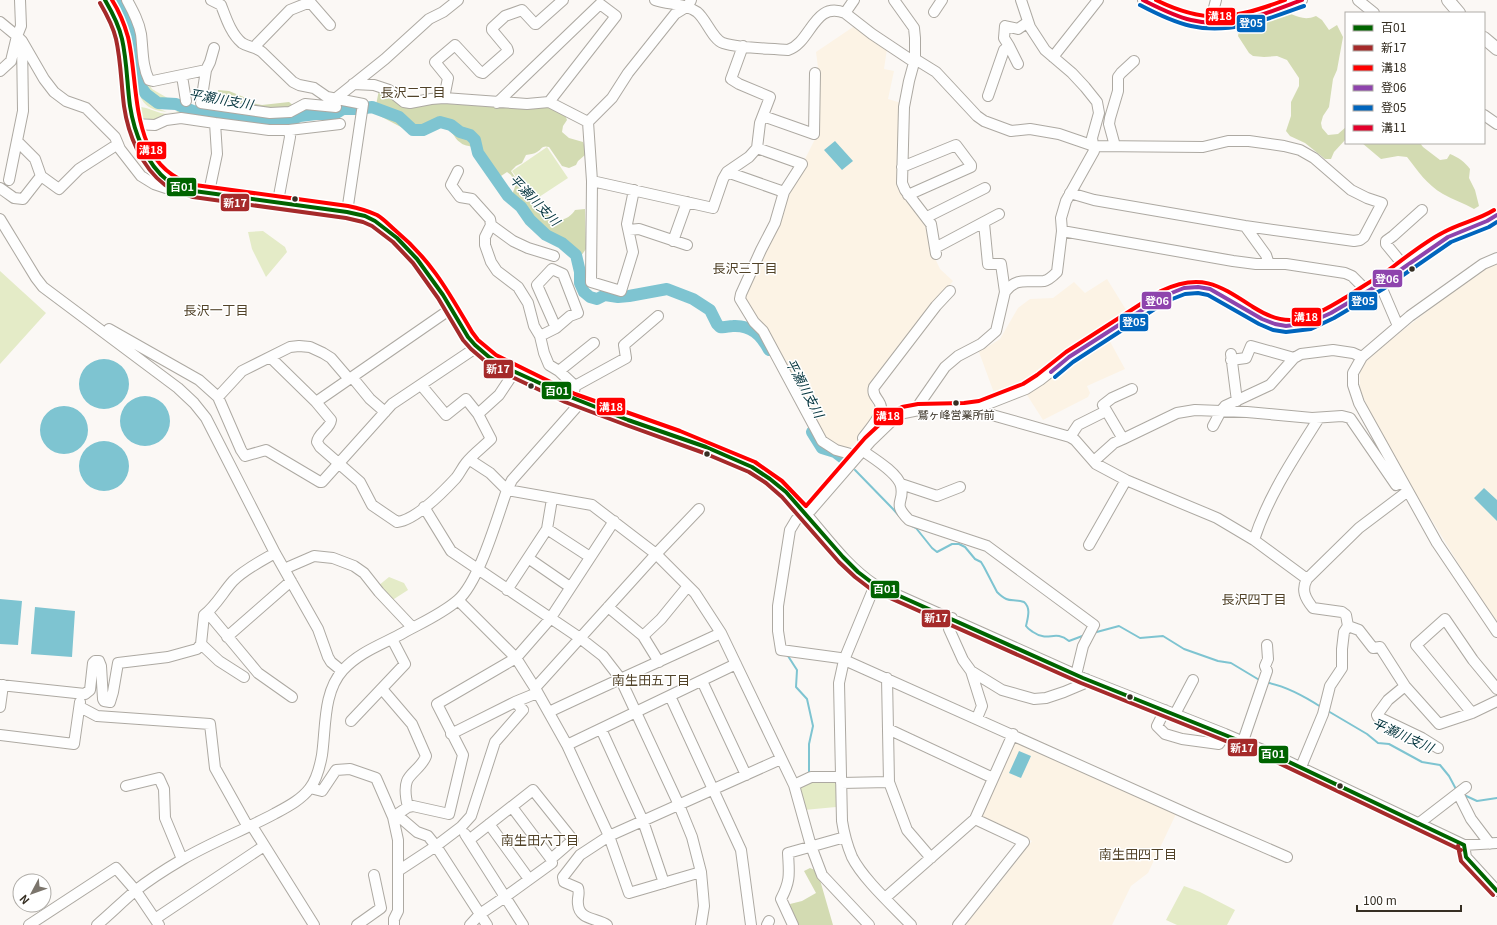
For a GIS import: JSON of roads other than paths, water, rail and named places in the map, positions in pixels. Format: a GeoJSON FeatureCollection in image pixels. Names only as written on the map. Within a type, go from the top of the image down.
{"type":"FeatureCollection","features":[{"type":"Feature","properties":{"kind":"main road"},"geometry":{"type":"LineString","coordinates":[[1448,0],[1458,12]]}},
{"type":"Feature","properties":{"kind":"main road"},"geometry":{"type":"LineString","coordinates":[[1485,39],[1497,49]]}},
{"type":"Feature","properties":{"kind":"street"},"geometry":{"type":"LineString","coordinates":[[9,180],[23,111],[20,0]]}},
{"type":"Feature","properties":{"kind":"street"},"geometry":{"type":"LineString","coordinates":[[106,0],[112,9],[136,62],[149,80],[153,81],[182,76],[206,70]]}},
{"type":"Feature","properties":{"kind":"street"},"geometry":{"type":"LineString","coordinates":[[127,0],[140,30],[136,62],[129,95],[134,124],[143,146],[157,170],[172,182],[188,190],[278,201],[347,212],[375,221],[401,243],[422,265],[442,292],[467,335],[493,360],[577,401],[698,445],[752,467],[778,486],[863,576],[875,584],[1076,675],[1243,741],[1464,845],[1494,843]]}},
{"type":"Feature","properties":{"kind":"street"},"geometry":{"type":"LineString","coordinates":[[211,0],[221,5],[229,26],[243,43],[256,48],[293,82],[299,85],[314,88],[335,103]]}},
{"type":"Feature","properties":{"kind":"street"},"geometry":{"type":"LineString","coordinates":[[335,103],[352,84],[385,58],[429,19],[443,12],[458,0]]}},
{"type":"Feature","properties":{"kind":"street"},"geometry":{"type":"LineString","coordinates":[[444,98],[448,78],[435,62],[455,45],[480,72],[483,73],[508,51],[492,30],[492,28],[505,16],[522,10],[536,24],[563,0]]}},
{"type":"Feature","properties":{"kind":"street"},"geometry":{"type":"LineString","coordinates":[[656,0],[690,3],[705,20],[718,40],[722,43],[788,50],[794,48],[814,22],[824,13],[837,10],[845,13],[872,34],[915,61],[936,72],[977,116],[984,121],[1011,131],[1030,129],[1059,134],[1094,146],[1203,147],[1228,141],[1249,141],[1284,146],[1300,150],[1314,158],[1352,190],[1367,198],[1382,203],[1364,237],[1360,240],[1354,241],[1245,226],[1094,200],[1070,193]]}},
{"type":"Feature","properties":{"kind":"street"},"geometry":{"type":"LineString","coordinates":[[845,13],[854,0]]}},
{"type":"Feature","properties":{"kind":"street"},"geometry":{"type":"LineString","coordinates":[[894,0],[914,28],[915,61],[904,107],[902,183],[908,195],[927,217],[931,224],[936,251],[999,214]]}},
{"type":"Feature","properties":{"kind":"street"},"geometry":{"type":"LineString","coordinates":[[934,12],[942,0]]}},
{"type":"Feature","properties":{"kind":"street"},"geometry":{"type":"LineString","coordinates":[[919,410],[920,403],[945,367],[958,356],[981,344],[996,331],[1006,292],[1009,287],[1016,282],[1031,280],[1045,281],[1057,272],[1062,230],[1061,218],[1066,201],[1094,151],[1092,138],[1099,113],[1097,102],[1072,73],[1044,50],[1028,22],[1021,0]]}},
{"type":"Feature","properties":{"kind":"street"},"geometry":{"type":"LineString","coordinates":[[1053,57],[1098,0]]}},
{"type":"Feature","properties":{"kind":"street"},"geometry":{"type":"LineString","coordinates":[[1143,0],[1189,20],[1210,23],[1238,22],[1302,0]]}},
{"type":"Feature","properties":{"kind":"street"},"geometry":{"type":"LineString","coordinates":[[1210,23],[1216,0]]}},
{"type":"Feature","properties":{"kind":"street"},"geometry":{"type":"LineString","coordinates":[[1360,1],[1373,12]]}},
{"type":"Feature","properties":{"kind":"street"},"geometry":{"type":"LineString","coordinates":[[256,48],[257,44],[290,10],[310,2],[330,25]]}},
{"type":"Feature","properties":{"kind":"street"},"geometry":{"type":"LineString","coordinates":[[634,190],[627,224],[633,252],[621,291],[591,282],[592,181],[588,122],[612,98],[628,73],[675,14],[690,3]]}},
{"type":"Feature","properties":{"kind":"street"},"geometry":{"type":"LineString","coordinates":[[497,103],[600,4],[616,16],[549,102]]}},
{"type":"Feature","properties":{"kind":"street"},"geometry":{"type":"LineString","coordinates":[[0,22],[20,39],[44,79],[54,92],[66,101],[86,108],[115,137],[118,144],[141,176],[154,184],[166,188],[172,182]]}},
{"type":"Feature","properties":{"kind":"street"},"geometry":{"type":"LineString","coordinates":[[1018,64],[1004,38],[1005,26],[1018,29],[1028,22]]}},
{"type":"Feature","properties":{"kind":"street"},"geometry":{"type":"LineString","coordinates":[[0,71],[11,61],[20,39]]}},
{"type":"Feature","properties":{"kind":"street"},"geometry":{"type":"LineString","coordinates":[[592,181],[713,208],[727,172],[749,157],[757,148],[760,123],[770,97],[731,79],[743,46]]}},
{"type":"Feature","properties":{"kind":"street"},"geometry":{"type":"LineString","coordinates":[[988,96],[1004,50],[1009,46]]}},
{"type":"Feature","properties":{"kind":"street"},"geometry":{"type":"LineString","coordinates":[[214,48],[206,70],[201,103],[270,113],[290,112],[305,104],[361,102],[363,109],[347,212]]}},
{"type":"Feature","properties":{"kind":"street"},"geometry":{"type":"LineString","coordinates":[[1115,146],[1109,124],[1118,91],[1118,77],[1120,73],[1134,61]]}},
{"type":"Feature","properties":{"kind":"street"},"geometry":{"type":"LineString","coordinates":[[763,116],[814,134],[815,74]]}},
{"type":"Feature","properties":{"kind":"street"},"geometry":{"type":"LineString","coordinates":[[182,76],[186,101]]}},
{"type":"Feature","properties":{"kind":"street"},"geometry":{"type":"LineString","coordinates":[[352,84],[374,85],[390,90],[404,102],[410,103],[444,98],[497,103],[527,104],[549,102],[588,122]]}},
{"type":"Feature","properties":{"kind":"street"},"geometry":{"type":"LineString","coordinates":[[1485,116],[1497,124]]}},
{"type":"Feature","properties":{"kind":"street"},"geometry":{"type":"LineString","coordinates":[[134,124],[155,125],[166,120],[181,118],[269,130],[289,130],[340,124]]}},
{"type":"Feature","properties":{"kind":"street"},"geometry":{"type":"LineString","coordinates":[[209,192],[217,154],[215,123]]}},
{"type":"Feature","properties":{"kind":"street"},"geometry":{"type":"LineString","coordinates":[[278,201],[290,137],[289,130]]}},
{"type":"Feature","properties":{"kind":"street"},"geometry":{"type":"LineString","coordinates":[[17,141],[35,159],[41,176],[59,189],[79,169],[118,144]]}},
{"type":"Feature","properties":{"kind":"street"},"geometry":{"type":"LineString","coordinates":[[902,167],[956,145],[971,165],[971,167],[908,195]]}},
{"type":"Feature","properties":{"kind":"street"},"geometry":{"type":"LineString","coordinates":[[757,148],[802,164],[784,192],[775,224],[761,250],[741,294],[740,300],[754,322],[763,331],[822,441],[836,450],[860,453],[884,464],[901,484],[937,496],[960,487]]}},
{"type":"Feature","properties":{"kind":"street"},"geometry":{"type":"LineString","coordinates":[[96,925],[136,891],[182,859],[215,842],[250,827],[287,807],[299,799],[310,788],[317,775],[320,762],[328,700],[336,680],[342,671],[361,655],[435,616],[458,600],[466,591],[478,569],[506,490],[518,472],[577,401],[575,386],[559,371],[549,365],[544,353],[540,336],[534,326],[528,303],[518,287],[497,271],[491,262],[485,245],[485,237],[491,225],[490,219],[472,199],[460,197],[451,185],[458,171]]}},
{"type":"Feature","properties":{"kind":"street"},"geometry":{"type":"LineString","coordinates":[[727,172],[784,192]]}},
{"type":"Feature","properties":{"kind":"street"},"geometry":{"type":"LineString","coordinates":[[0,188],[14,198],[23,199],[41,176]]}},
{"type":"Feature","properties":{"kind":"street"},"geometry":{"type":"LineString","coordinates":[[927,217],[985,188]]}},
{"type":"Feature","properties":{"kind":"street"},"geometry":{"type":"LineString","coordinates":[[673,241],[687,202]]}},
{"type":"Feature","properties":{"kind":"street"},"geometry":{"type":"LineString","coordinates":[[1404,266],[1386,244],[1386,241],[1394,236],[1422,210]]}},
{"type":"Feature","properties":{"kind":"street"},"geometry":{"type":"LineString","coordinates":[[1287,857],[840,658],[781,650],[778,631],[778,606],[787,542],[793,524],[796,520],[811,510],[860,453],[894,419],[904,413],[919,410],[964,409],[980,407],[1034,385],[1069,357],[1164,296],[1178,290],[1198,287],[1210,290],[1262,319],[1275,324],[1297,326],[1318,319],[1380,284],[1448,237],[1487,221],[1497,215]]}},
{"type":"Feature","properties":{"kind":"street"},"geometry":{"type":"LineString","coordinates":[[0,219],[43,287],[102,330],[194,402],[206,418],[275,553],[318,629],[331,662],[342,671]]}},
{"type":"Feature","properties":{"kind":"street"},"geometry":{"type":"LineString","coordinates":[[984,223],[988,264],[1002,264],[1006,292]]}},
{"type":"Feature","properties":{"kind":"street"},"geometry":{"type":"LineString","coordinates":[[491,225],[513,241],[523,246],[554,256]]}},
{"type":"Feature","properties":{"kind":"street"},"geometry":{"type":"LineString","coordinates":[[1245,226],[1266,255],[1269,264]]}},
{"type":"Feature","properties":{"kind":"street"},"geometry":{"type":"LineString","coordinates":[[629,230],[639,229],[687,246]]}},
{"type":"Feature","properties":{"kind":"street"},"geometry":{"type":"LineString","coordinates":[[1062,230],[1233,261],[1256,264],[1286,264],[1345,272],[1352,276],[1367,291]]}},
{"type":"Feature","properties":{"kind":"street"},"geometry":{"type":"LineString","coordinates":[[1497,258],[1483,264],[1410,316],[1362,357],[1353,373],[1353,385],[1359,403],[1437,543],[1497,632]]}},
{"type":"Feature","properties":{"kind":"street"},"geometry":{"type":"LineString","coordinates":[[540,336],[556,328],[570,316],[578,313],[563,274],[552,269],[537,285],[556,328]]}},
{"type":"Feature","properties":{"kind":"street"},"geometry":{"type":"LineString","coordinates":[[1380,284],[1398,326]]}},
{"type":"Feature","properties":{"kind":"street"},"geometry":{"type":"LineString","coordinates":[[860,453],[863,438],[877,420],[880,412],[881,407],[874,396],[874,387],[936,306],[950,291]]}},
{"type":"Feature","properties":{"kind":"street"},"geometry":{"type":"LineString","coordinates":[[316,402],[452,308]]}},
{"type":"Feature","properties":{"kind":"street"},"geometry":{"type":"LineString","coordinates":[[575,386],[626,358],[624,345],[658,316]]}},
{"type":"Feature","properties":{"kind":"street"},"geometry":{"type":"LineString","coordinates":[[102,330],[108,328],[199,380],[218,397],[245,456],[266,450],[320,482],[322,482],[339,464],[392,404],[478,347]]}},
{"type":"Feature","properties":{"kind":"street"},"geometry":{"type":"LineString","coordinates":[[559,371],[594,343]]}},
{"type":"Feature","properties":{"kind":"street"},"geometry":{"type":"LineString","coordinates":[[218,397],[242,371],[290,347],[299,346],[310,347],[330,358],[370,399],[385,412]]}},
{"type":"Feature","properties":{"kind":"street"},"geometry":{"type":"LineString","coordinates":[[1237,401],[1231,357],[1246,358],[1251,346],[1294,358]]}},
{"type":"Feature","properties":{"kind":"street"},"geometry":{"type":"LineString","coordinates":[[1213,426],[1225,406],[1270,385],[1294,358],[1300,354],[1333,350],[1353,353],[1362,357]]}},
{"type":"Feature","properties":{"kind":"street"},"geometry":{"type":"LineString","coordinates":[[270,356],[316,402],[331,420],[331,423],[317,439],[314,445],[320,447],[360,482],[372,505],[395,521],[408,519],[424,507],[456,477],[470,460],[491,439],[478,414],[466,399],[446,415],[421,385]]}},
{"type":"Feature","properties":{"kind":"street"},"geometry":{"type":"LineString","coordinates":[[478,414],[499,395],[515,371]]}},
{"type":"Feature","properties":{"kind":"street"},"geometry":{"type":"LineString","coordinates":[[1123,438],[1103,405],[1112,398],[1132,389]]}},
{"type":"Feature","properties":{"kind":"street"},"geometry":{"type":"LineString","coordinates":[[980,407],[985,413],[1070,437],[1075,440],[1096,464],[1126,480],[1217,518],[1254,540],[1307,579]]}},
{"type":"Feature","properties":{"kind":"street"},"geometry":{"type":"LineString","coordinates":[[1094,461],[1123,438],[1177,413],[1195,410],[1319,418],[1342,416],[1350,418],[1396,485],[1406,487]]}},
{"type":"Feature","properties":{"kind":"street"},"geometry":{"type":"LineString","coordinates":[[1070,437],[1078,425],[1106,411]]}},
{"type":"Feature","properties":{"kind":"street"},"geometry":{"type":"LineString","coordinates":[[1254,540],[1260,523],[1289,465],[1319,418]]}},
{"type":"Feature","properties":{"kind":"street"},"geometry":{"type":"LineString","coordinates":[[470,460],[490,473],[506,490],[592,505],[656,554],[695,593],[721,633],[780,759],[794,785],[811,846],[822,875],[869,925]]}},
{"type":"Feature","properties":{"kind":"street"},"geometry":{"type":"LineString","coordinates":[[1089,545],[1126,480]]}},
{"type":"Feature","properties":{"kind":"street"},"geometry":{"type":"LineString","coordinates":[[901,484],[902,493],[899,505],[902,513],[909,520],[987,546],[1094,625],[1083,646],[1076,675]]}},
{"type":"Feature","properties":{"kind":"street"},"geometry":{"type":"LineString","coordinates":[[1302,768],[1301,767],[1324,709],[1330,686],[1342,668],[1344,632],[1348,626],[1348,618],[1342,612],[1313,608],[1307,601],[1304,593],[1304,585],[1307,579],[1359,528],[1406,487]]}},
{"type":"Feature","properties":{"kind":"street"},"geometry":{"type":"LineString","coordinates":[[508,590],[547,529],[552,499]]}},
{"type":"Feature","properties":{"kind":"street"},"geometry":{"type":"LineString","coordinates":[[424,507],[451,551],[580,638],[603,656],[620,678],[692,837],[701,872],[704,906],[701,925]]}},
{"type":"Feature","properties":{"kind":"street"},"geometry":{"type":"LineString","coordinates":[[451,734],[536,691],[580,638],[699,509]]}},
{"type":"Feature","properties":{"kind":"street"},"geometry":{"type":"LineString","coordinates":[[393,817],[408,807],[413,806],[449,814],[463,755],[437,704],[516,658],[550,618],[614,521]]}},
{"type":"Feature","properties":{"kind":"street"},"geometry":{"type":"LineString","coordinates":[[547,529],[590,557]]}},
{"type":"Feature","properties":{"kind":"street"},"geometry":{"type":"LineString","coordinates":[[0,706],[2,685],[85,694],[90,690],[93,663],[95,661],[99,661],[101,663],[103,699],[104,701],[110,702],[118,663],[182,654],[197,649],[201,644],[204,615],[208,613],[233,581],[253,566],[275,553]]}},
{"type":"Feature","properties":{"kind":"street"},"geometry":{"type":"LineString","coordinates":[[284,569],[314,556],[333,558],[354,566],[364,573],[379,592],[412,627]]}},
{"type":"Feature","properties":{"kind":"street"},"geometry":{"type":"LineString","coordinates":[[528,558],[570,587]]}},
{"type":"Feature","properties":{"kind":"street"},"geometry":{"type":"LineString","coordinates":[[227,637],[291,581]]}},
{"type":"Feature","properties":{"kind":"street"},"geometry":{"type":"LineString","coordinates":[[875,584],[844,660],[839,683],[842,821],[845,837],[852,857],[860,870],[911,925]]}},
{"type":"Feature","properties":{"kind":"street"},"geometry":{"type":"LineString","coordinates":[[643,636],[661,619],[688,586]]}},
{"type":"Feature","properties":{"kind":"street"},"geometry":{"type":"LineString","coordinates":[[458,600],[516,658],[549,712],[567,745],[609,836],[629,893],[701,872]]}},
{"type":"Feature","properties":{"kind":"street"},"geometry":{"type":"LineString","coordinates":[[608,608],[643,636],[659,662]]}},
{"type":"Feature","properties":{"kind":"street"},"geometry":{"type":"LineString","coordinates":[[208,613],[258,673],[292,697]]}},
{"type":"Feature","properties":{"kind":"street"},"geometry":{"type":"LineString","coordinates":[[952,618],[949,623],[949,629],[971,671],[982,706],[976,718]]}},
{"type":"Feature","properties":{"kind":"street"},"geometry":{"type":"LineString","coordinates":[[1472,713],[1416,645],[1445,619],[1473,660],[1497,689]]}},
{"type":"Feature","properties":{"kind":"street"},"geometry":{"type":"LineString","coordinates":[[1348,626],[1359,630],[1373,648],[1380,647],[1405,686],[1439,724],[1472,713],[1497,701]]}},
{"type":"Feature","properties":{"kind":"street"},"geometry":{"type":"LineString","coordinates":[[549,712],[620,678],[659,662],[721,633]]}},
{"type":"Feature","properties":{"kind":"street"},"geometry":{"type":"LineString","coordinates":[[351,721],[405,664],[392,639]]}},
{"type":"Feature","properties":{"kind":"street"},"geometry":{"type":"LineString","coordinates":[[201,644],[219,661],[244,677]]}},
{"type":"Feature","properties":{"kind":"street"},"geometry":{"type":"LineString","coordinates":[[1243,741],[1267,671],[1265,666],[1268,659],[1267,645]]}},
{"type":"Feature","properties":{"kind":"street"},"geometry":{"type":"LineString","coordinates":[[567,745],[736,664]]}},
{"type":"Feature","properties":{"kind":"street"},"geometry":{"type":"LineString","coordinates":[[971,671],[1002,690],[1034,699],[1046,698],[1064,692],[1083,684],[1086,679]]}},
{"type":"Feature","properties":{"kind":"street"},"geometry":{"type":"LineString","coordinates":[[887,678],[889,782],[907,830],[931,858]]}},
{"type":"Feature","properties":{"kind":"street"},"geometry":{"type":"LineString","coordinates":[[1175,714],[1193,680]]}},
{"type":"Feature","properties":{"kind":"street"},"geometry":{"type":"LineString","coordinates":[[702,681],[746,775]]}},
{"type":"Feature","properties":{"kind":"street"},"geometry":{"type":"LineString","coordinates":[[1405,686],[1388,700],[1377,715],[1378,717],[1422,738],[1438,748]]}},
{"type":"Feature","properties":{"kind":"street"},"geometry":{"type":"LineString","coordinates":[[382,689],[410,721],[426,756],[424,763],[407,781],[406,799],[408,807]]}},
{"type":"Feature","properties":{"kind":"street"},"geometry":{"type":"LineString","coordinates":[[0,735],[74,744],[80,707],[80,694]]}},
{"type":"Feature","properties":{"kind":"street"},"geometry":{"type":"LineString","coordinates":[[670,696],[712,790],[741,850],[751,925]]}},
{"type":"Feature","properties":{"kind":"street"},"geometry":{"type":"LineString","coordinates":[[398,871],[436,846],[461,827],[471,816],[494,742],[523,710],[515,702]]}},
{"type":"Feature","properties":{"kind":"street"},"geometry":{"type":"LineString","coordinates":[[80,707],[97,716],[210,724],[215,768],[250,827],[264,846],[314,925]]}},
{"type":"Feature","properties":{"kind":"street"},"geometry":{"type":"LineString","coordinates":[[1164,710],[1157,726],[1165,734],[1182,740],[1220,744],[1225,734]]}},
{"type":"Feature","properties":{"kind":"street"},"geometry":{"type":"LineString","coordinates":[[601,729],[643,821],[664,883]]}},
{"type":"Feature","properties":{"kind":"street"},"geometry":{"type":"LineString","coordinates":[[888,729],[993,778]]}},
{"type":"Feature","properties":{"kind":"street"},"geometry":{"type":"LineString","coordinates":[[885,898],[975,819],[1013,734]]}},
{"type":"Feature","properties":{"kind":"street"},"geometry":{"type":"LineString","coordinates":[[607,925],[596,920],[589,919],[583,915],[578,904],[580,894],[578,888],[564,882],[563,877],[580,855],[609,836],[679,806],[780,759]]}},
{"type":"Feature","properties":{"kind":"street"},"geometry":{"type":"LineString","coordinates":[[310,788],[322,791],[336,770],[350,769],[376,778],[393,817],[398,840],[398,911],[391,923]]}},
{"type":"Feature","properties":{"kind":"street"},"geometry":{"type":"LineString","coordinates":[[794,785],[811,777],[889,782]]}},
{"type":"Feature","properties":{"kind":"street"},"geometry":{"type":"LineString","coordinates":[[126,786],[159,778],[164,789],[165,818],[182,859]]}},
{"type":"Feature","properties":{"kind":"street"},"geometry":{"type":"LineString","coordinates":[[469,840],[533,790],[574,840],[551,859],[552,862],[480,914],[470,925]]}},
{"type":"Feature","properties":{"kind":"street"},"geometry":{"type":"LineString","coordinates":[[1418,824],[1462,790],[1471,819],[1494,843]]}},
{"type":"Feature","properties":{"kind":"street"},"geometry":{"type":"LineString","coordinates":[[512,807],[551,859]]}},
{"type":"Feature","properties":{"kind":"street"},"geometry":{"type":"LineString","coordinates":[[393,817],[402,820],[417,832],[428,836],[487,925]]}},
{"type":"Feature","properties":{"kind":"street"},"geometry":{"type":"LineString","coordinates":[[958,925],[1024,842],[975,819]]}},
{"type":"Feature","properties":{"kind":"street"},"geometry":{"type":"LineString","coordinates":[[489,824],[530,879]]}},
{"type":"Feature","properties":{"kind":"street"},"geometry":{"type":"LineString","coordinates":[[461,827],[523,925]]}},
{"type":"Feature","properties":{"kind":"street"},"geometry":{"type":"LineString","coordinates":[[793,925],[782,899],[788,886],[788,853],[845,837]]}},
{"type":"Feature","properties":{"kind":"street"},"geometry":{"type":"LineString","coordinates":[[1464,845],[1466,857],[1497,891]]}},
{"type":"Feature","properties":{"kind":"street"},"geometry":{"type":"LineString","coordinates":[[29,925],[116,868],[136,891],[157,922],[264,846]]}},
{"type":"Feature","properties":{"kind":"street"},"geometry":{"type":"LineString","coordinates":[[357,925],[381,908],[374,875]]}},
{"type":"Feature","properties":{"kind":"water"},"geometry":{"type":"Polygon","coordinates":[[[835,141],[853,161],[842,170],[824,150],[835,141]]]}},
{"type":"Feature","properties":{"kind":"water"},"geometry":{"type":"Polygon","coordinates":[[[104,359],[113,361],[122,366],[127,375],[129,384],[127,393],[122,402],[113,407],[104,409],[95,407],[86,402],[81,393],[79,384],[81,375],[86,366],[95,361],[104,359]]]}},
{"type":"Feature","properties":{"kind":"water"},"geometry":{"type":"Polygon","coordinates":[[[150,396],[155,397],[163,403],[169,411],[169,431],[163,439],[155,445],[140,446],[135,445],[127,439],[121,431],[120,416],[121,411],[127,403],[135,397],[150,396]]]}},
{"type":"Feature","properties":{"kind":"water"},"geometry":{"type":"Polygon","coordinates":[[[59,406],[69,406],[78,410],[84,416],[88,425],[88,435],[84,444],[78,450],[69,454],[59,454],[50,450],[44,444],[40,435],[40,425],[44,416],[50,410],[59,406]]]}},
{"type":"Feature","properties":{"kind":"water"},"geometry":{"type":"Polygon","coordinates":[[[99,441],[109,441],[122,448],[129,461],[129,471],[122,484],[109,491],[99,491],[90,487],[83,480],[79,471],[79,461],[83,452],[90,445],[99,441]]]}},
{"type":"Feature","properties":{"kind":"water"},"geometry":{"type":"Polygon","coordinates":[[[1484,488],[1497,500],[1497,521],[1474,498],[1484,488]]]}},
{"type":"Feature","properties":{"kind":"water"},"geometry":{"type":"Polygon","coordinates":[[[0,599],[22,601],[18,645],[0,644],[0,599]]]}},
{"type":"Feature","properties":{"kind":"water"},"geometry":{"type":"Polygon","coordinates":[[[35,607],[75,611],[72,657],[31,654],[35,607]]]}},
{"type":"Feature","properties":{"kind":"water"},"geometry":{"type":"Polygon","coordinates":[[[1019,751],[1031,756],[1021,778],[1009,773],[1019,751]]]}},
{"type":"Feature","properties":{"kind":"waterway","name":"平瀬川支川"},"geometry":{"type":"LineString","coordinates":[[119,0],[131,19],[141,87],[146,94],[158,103],[176,104],[193,111],[228,117],[271,121],[293,119],[300,116],[316,114],[335,114],[343,109],[372,107],[399,117],[413,130],[423,130],[440,122],[451,125],[460,132],[470,135],[475,140],[478,153],[508,196],[521,207],[530,220],[546,235],[562,243],[576,255],[580,272],[580,283],[584,292],[590,297],[597,299],[605,295],[618,297],[629,296],[667,289],[693,299],[710,310],[720,327],[739,326],[750,329],[763,340],[769,350]]}},
{"type":"Feature","properties":{"kind":"waterway","name":"平瀬川支川"},"geometry":{"type":"LineString","coordinates":[[812,432],[822,448],[835,452],[843,458]]}},
{"type":"Feature","properties":{"kind":"waterway","name":"平瀬川支川"},"geometry":{"type":"LineString","coordinates":[[843,458],[848,462]]}},
{"type":"Feature","properties":{"kind":"waterway","name":"平瀬川支川"},"geometry":{"type":"LineString","coordinates":[[855,470],[902,519]]}},
{"type":"Feature","properties":{"kind":"waterway","name":"平瀬川支川"},"geometry":{"type":"LineString","coordinates":[[912,526],[916,528],[937,552],[952,544],[959,544],[965,547],[975,559],[981,562],[997,592],[1001,596],[1007,599],[1024,602],[1026,604],[1028,607],[1026,626],[1028,629],[1039,635],[1047,637],[1059,636],[1069,641],[1085,635]]}},
{"type":"Feature","properties":{"kind":"waterway","name":"平瀬川支川"},"geometry":{"type":"LineString","coordinates":[[1093,633],[1119,626],[1140,638],[1163,636],[1184,649],[1218,661],[1231,663],[1261,681]]}},
{"type":"Feature","properties":{"kind":"waterway"},"geometry":{"type":"LineString","coordinates":[[788,656],[797,670],[796,687],[807,699],[813,726],[809,744],[809,774]]}},
{"type":"Feature","properties":{"kind":"waterway","name":"平瀬川支川"},"geometry":{"type":"LineString","coordinates":[[1269,683],[1296,692],[1321,707]]}},
{"type":"Feature","properties":{"kind":"waterway","name":"平瀬川支川"},"geometry":{"type":"LineString","coordinates":[[1328,711],[1367,734],[1378,743],[1389,744],[1422,762],[1440,765],[1449,776],[1457,791]]}},
{"type":"Feature","properties":{"kind":"waterway","name":"平瀬川支川"},"geometry":{"type":"LineString","coordinates":[[1464,795],[1477,801],[1497,798]]}},
{"type":"Feature","properties":{"kind":"place","name":"鷲ヶ峰営業所前"},"geometry":{"type":"Point","coordinates":[956,403]}},
{"type":"Feature","properties":{"kind":"district","name":"長沢二丁目"},"geometry":{"type":"Point","coordinates":[413,92]}},
{"type":"Feature","properties":{"kind":"district","name":"長沢三丁目"},"geometry":{"type":"Point","coordinates":[745,268]}},
{"type":"Feature","properties":{"kind":"district","name":"長沢一丁目"},"geometry":{"type":"Point","coordinates":[216,310]}},
{"type":"Feature","properties":{"kind":"district","name":"長沢四丁目"},"geometry":{"type":"Point","coordinates":[1254,599]}},
{"type":"Feature","properties":{"kind":"district","name":"南生田五丁目"},"geometry":{"type":"Point","coordinates":[651,680]}},
{"type":"Feature","properties":{"kind":"district","name":"南生田六丁目"},"geometry":{"type":"Point","coordinates":[540,840]}},
{"type":"Feature","properties":{"kind":"district","name":"南生田四丁目"},"geometry":{"type":"Point","coordinates":[1138,854]}}]}
